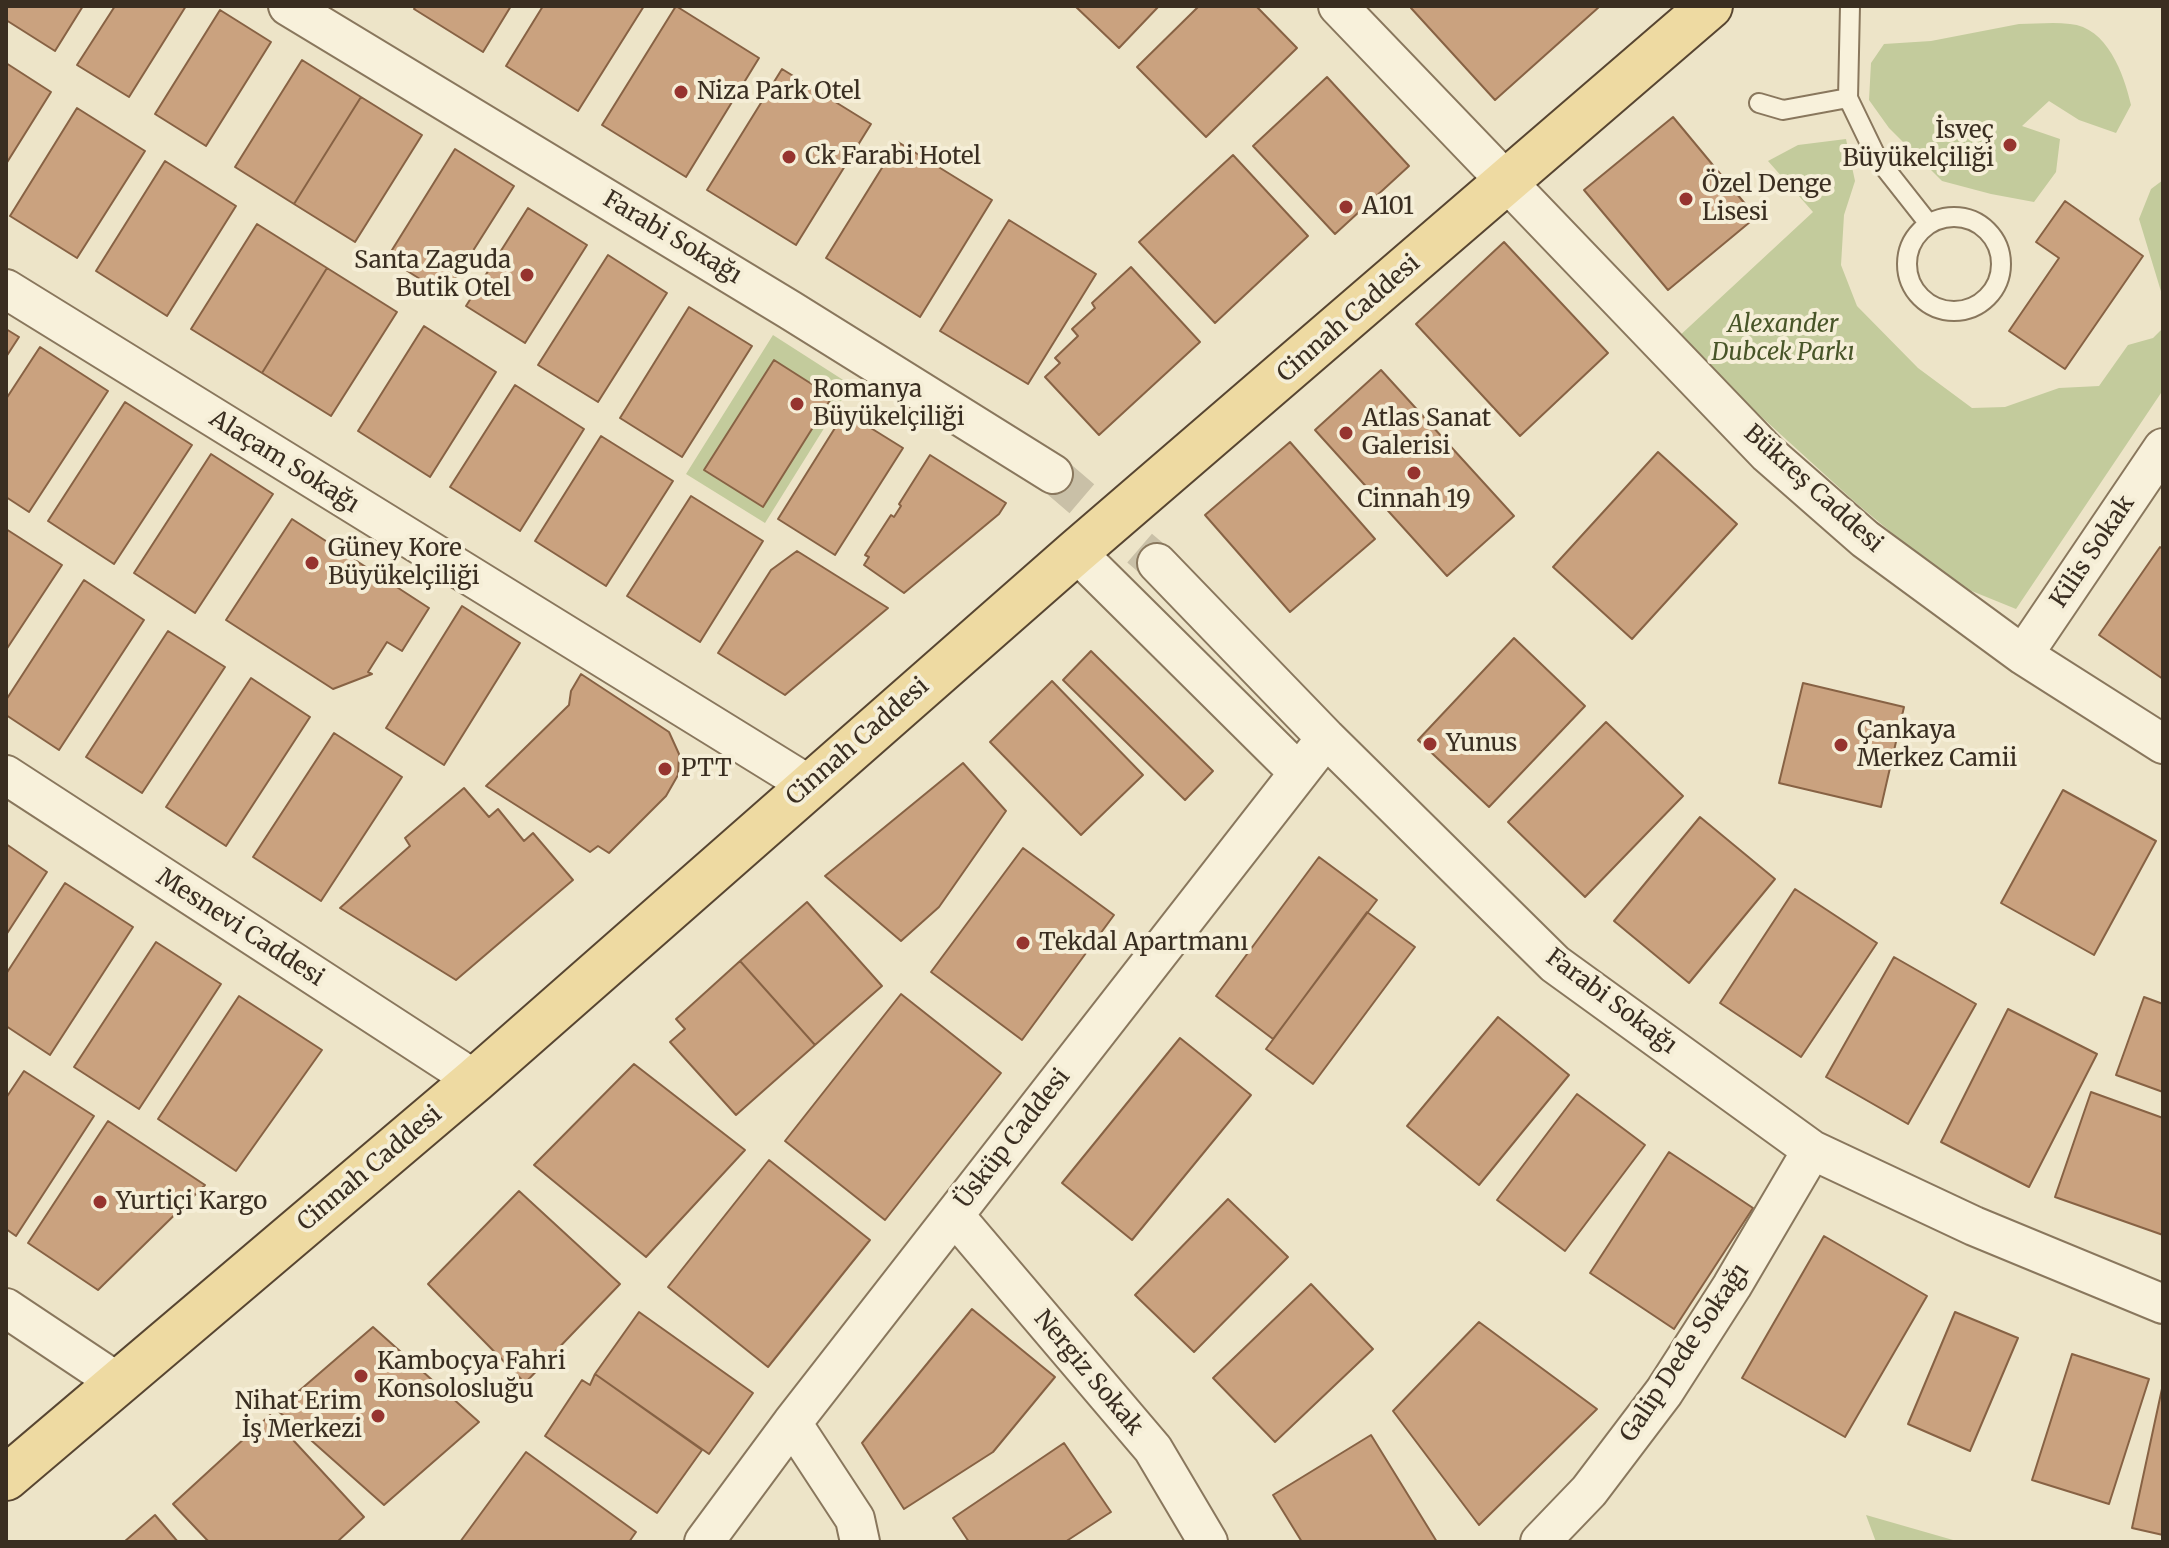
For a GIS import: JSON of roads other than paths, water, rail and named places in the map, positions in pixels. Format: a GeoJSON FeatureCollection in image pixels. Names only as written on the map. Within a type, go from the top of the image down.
{"type":"FeatureCollection","features":[{"type":"Feature","properties":{"kind":"main road","name":"Cinnah Caddesi"},"geometry":{"type":"LineString","coordinates":[[6,1478],[475,1080],[1076,552],[1710,6]]}},
{"type":"Feature","properties":{"kind":"street","name":"Farabi Sokağı"},"geometry":{"type":"LineString","coordinates":[[288,6],[790,310],[1053,474]]}},
{"type":"Feature","properties":{"kind":"street","name":"Bükreş Caddesi"},"geometry":{"type":"LineString","coordinates":[[1338,6],[1768,454],[1865,539],[2023,655],[2163,744]]}},
{"type":"Feature","properties":{"kind":"street","name":"Alaçam Sokağı"},"geometry":{"type":"LineString","coordinates":[[6,289],[809,785]]}},
{"type":"Feature","properties":{"kind":"street","name":"Kilis Sokak"},"geometry":{"type":"LineString","coordinates":[[2023,655],[2163,448]]}},
{"type":"Feature","properties":{"kind":"street"},"geometry":{"type":"LineString","coordinates":[[1076,552],[1298,772]]}},
{"type":"Feature","properties":{"kind":"street","name":"Farabi Sokağı"},"geometry":{"type":"LineString","coordinates":[[1157,563],[1326,738],[1555,964],[1812,1150],[1974,1226],[2163,1304]]}},
{"type":"Feature","properties":{"kind":"street","name":"Üsküp Caddesi"},"geometry":{"type":"LineString","coordinates":[[704,1542],[792,1423],[1326,738]]}},
{"type":"Feature","properties":{"kind":"street","name":"Mesnevi Caddesi"},"geometry":{"type":"LineString","coordinates":[[6,775],[475,1080]]}},
{"type":"Feature","properties":{"kind":"street","name":"Galip Dede Sokağı"},"geometry":{"type":"LineString","coordinates":[[1540,1542],[1589,1491],[1664,1392],[1732,1286],[1812,1150]]}},
{"type":"Feature","properties":{"kind":"street","name":"Nergiz Sokak"},"geometry":{"type":"LineString","coordinates":[[954,1215],[1153,1449],[1208,1542]]}},
{"type":"Feature","properties":{"kind":"street"},"geometry":{"type":"LineString","coordinates":[[6,1308],[117,1382]]}},
{"type":"Feature","properties":{"kind":"street"},"geometry":{"type":"LineString","coordinates":[[792,1423],[855,1519],[860,1542]]}},
{"type":"Feature","properties":{"kind":"lane"},"geometry":{"type":"LineString","coordinates":[[1850,6],[1848,98],[1877,158],[1929,224]]}},
{"type":"Feature","properties":{"kind":"lane"},"geometry":{"type":"LineString","coordinates":[[1759,103],[1783,110],[1848,98]]}},
{"type":"Feature","properties":{"kind":"lane"},"geometry":{"type":"LineString","coordinates":[[1954,217],[1970,220],[1984,227],[1994,239],[2002,268],[1990,296],[1978,306],[1963,311],[1934,307],[1921,298],[1912,285],[1907,270],[1908,254],[1914,239],[1929,224],[1954,217]]}},
{"type":"Feature","properties":{"kind":"tunnel"},"geometry":{"type":"LineString","coordinates":[[1053,474],[1157,563]]}},
{"type":"Feature","properties":{"kind":"place","name":"Niza Park Otel"},"geometry":{"type":"Point","coordinates":[681,92]}},
{"type":"Feature","properties":{"kind":"place","name":"İsveç Büyükelçiliği"},"geometry":{"type":"Point","coordinates":[2010,145]}},
{"type":"Feature","properties":{"kind":"place","name":"Ck Farabi Hotel"},"geometry":{"type":"Point","coordinates":[789,157]}},
{"type":"Feature","properties":{"kind":"place","name":"Özel Denge Lisesi"},"geometry":{"type":"Point","coordinates":[1686,199]}},
{"type":"Feature","properties":{"kind":"place","name":"A101"},"geometry":{"type":"Point","coordinates":[1346,207]}},
{"type":"Feature","properties":{"kind":"place","name":"Santa Zaguda Butik Otel"},"geometry":{"type":"Point","coordinates":[527,275]}},
{"type":"Feature","properties":{"kind":"place","name":"Romanya Büyükelçiliği"},"geometry":{"type":"Point","coordinates":[797,404]}},
{"type":"Feature","properties":{"kind":"place","name":"Atlas Sanat Galerisi"},"geometry":{"type":"Point","coordinates":[1346,433]}},
{"type":"Feature","properties":{"kind":"place","name":"Cinnah 19"},"geometry":{"type":"Point","coordinates":[1414,473]}},
{"type":"Feature","properties":{"kind":"place","name":"Güney Kore Büyükelçiliği"},"geometry":{"type":"Point","coordinates":[312,563]}},
{"type":"Feature","properties":{"kind":"place","name":"Yunus"},"geometry":{"type":"Point","coordinates":[1430,744]}},
{"type":"Feature","properties":{"kind":"place","name":"Çankaya Merkez Camii"},"geometry":{"type":"Point","coordinates":[1841,745]}},
{"type":"Feature","properties":{"kind":"place","name":"PTT"},"geometry":{"type":"Point","coordinates":[665,769]}},
{"type":"Feature","properties":{"kind":"place","name":"Tekdal Apartmanı"},"geometry":{"type":"Point","coordinates":[1023,943]}},
{"type":"Feature","properties":{"kind":"place","name":"Yurtiçi Kargo"},"geometry":{"type":"Point","coordinates":[100,1202]}},
{"type":"Feature","properties":{"kind":"place","name":"Kamboçya Fahri Konsolosluğu"},"geometry":{"type":"Point","coordinates":[361,1376]}},
{"type":"Feature","properties":{"kind":"place","name":"Nihat Erim İş Merkezi"},"geometry":{"type":"Point","coordinates":[378,1416]}},
{"type":"Feature","properties":{"kind":"park label","name":"Alexander Dubcek Parkı"},"geometry":{"type":"Point","coordinates":[1783,339]}}]}
